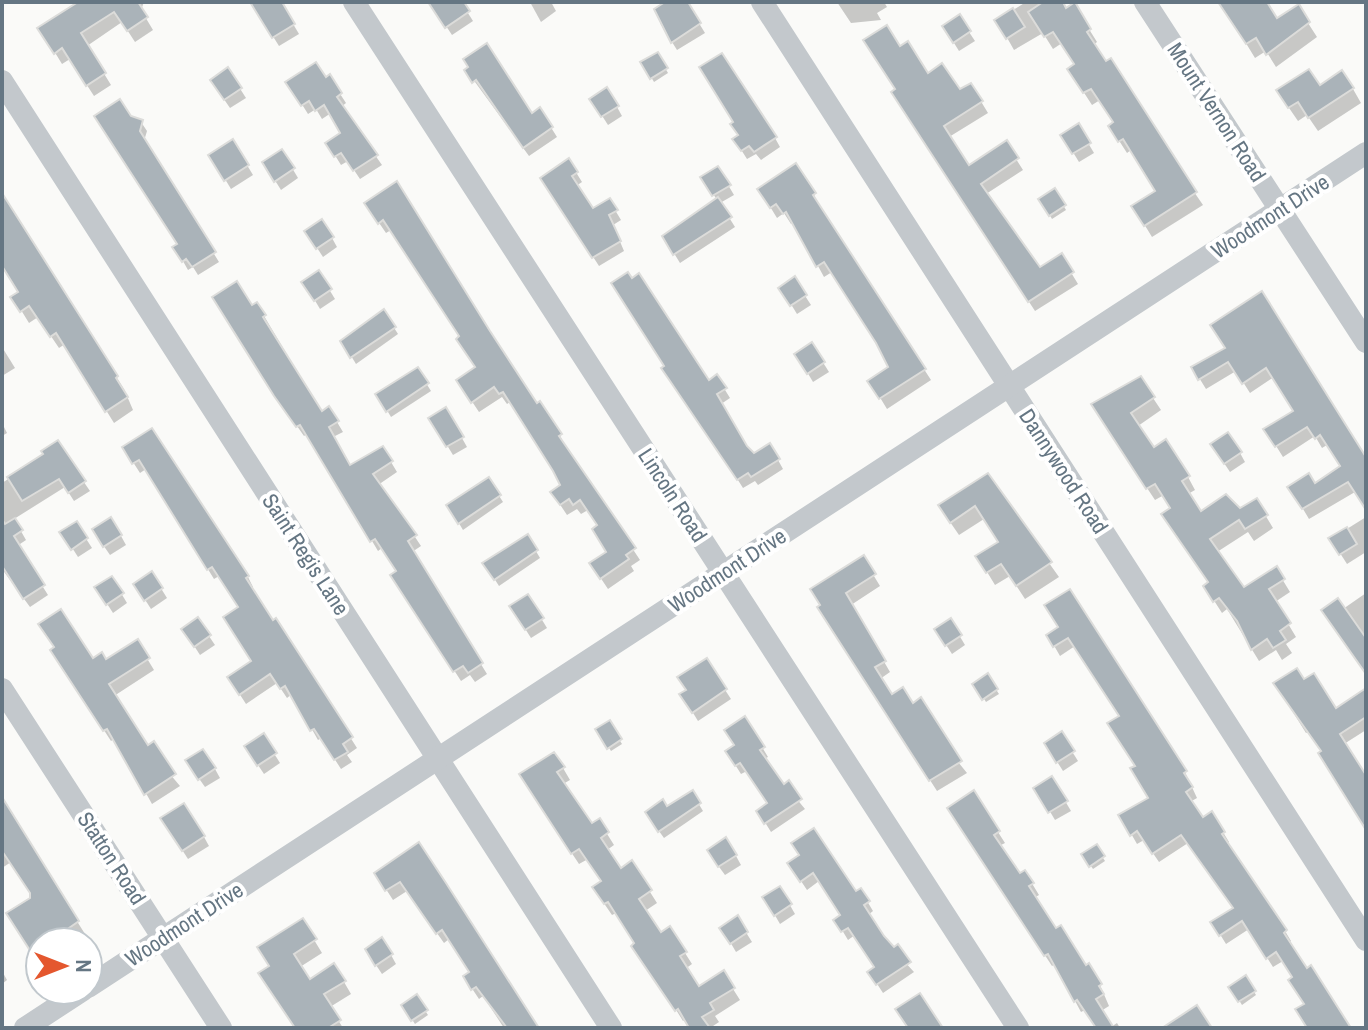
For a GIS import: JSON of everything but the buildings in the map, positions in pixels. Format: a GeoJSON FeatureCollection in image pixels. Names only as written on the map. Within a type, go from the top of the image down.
{"type":"FeatureCollection","features":[{"type":"Feature","properties":{"kind":"street","name":"Lincoln Road"},"geometry":{"type":"LineString","coordinates":[[354,2],[1018,1028]]}},
{"type":"Feature","properties":{"kind":"street","name":"Dannywood Road"},"geometry":{"type":"LineString","coordinates":[[762,2],[1366,940]]}},
{"type":"Feature","properties":{"kind":"street","name":"Mount Vernon Road"},"geometry":{"type":"LineString","coordinates":[[1145,2],[1366,342]]}},
{"type":"Feature","properties":{"kind":"street","name":"Saint Regis Lane"},"geometry":{"type":"LineString","coordinates":[[2,81],[611,1028]]}},
{"type":"Feature","properties":{"kind":"street","name":"Woodmont Drive"},"geometry":{"type":"LineString","coordinates":[[104,976],[1366,153]]}},
{"type":"Feature","properties":{"kind":"street","name":"Statton Road"},"geometry":{"type":"LineString","coordinates":[[2,689],[221,1028]]}},
{"type":"Feature","properties":{"kind":"street","name":"Woodmont Drive"},"geometry":{"type":"LineString","coordinates":[[25,1028],[59,1006]]}}]}
